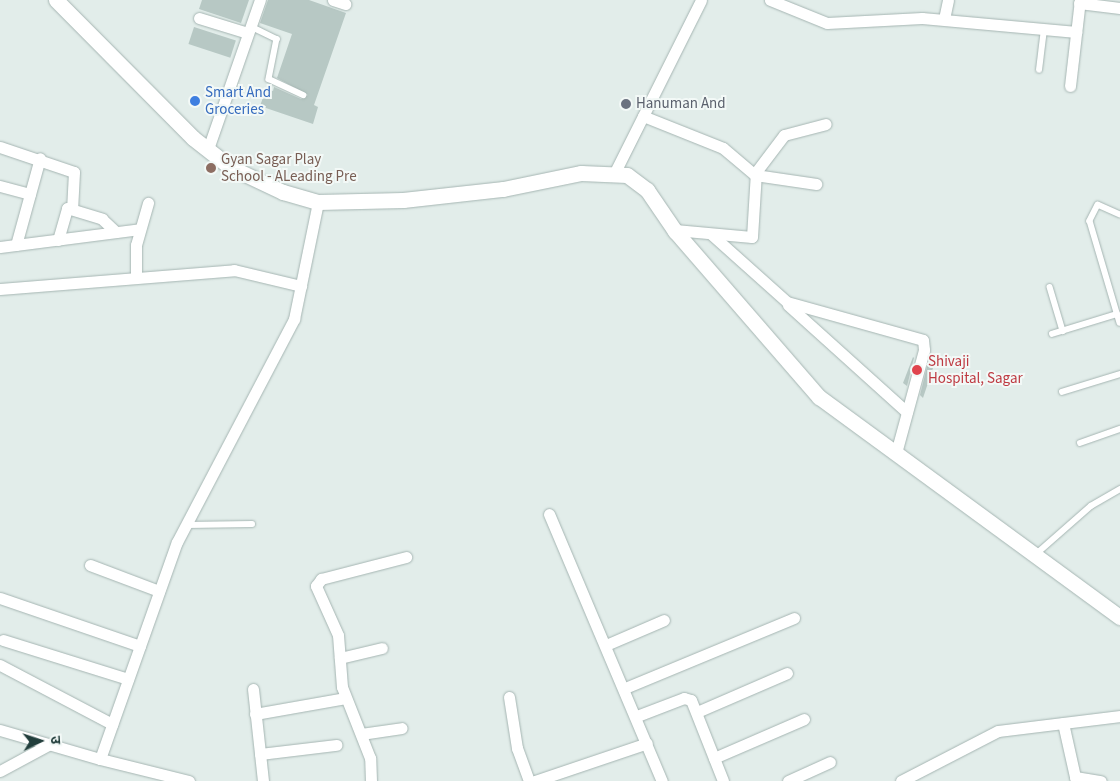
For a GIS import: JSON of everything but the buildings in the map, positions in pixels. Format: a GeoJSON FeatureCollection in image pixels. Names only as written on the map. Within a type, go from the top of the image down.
{"type":"FeatureCollection","features":[{"type":"Feature","properties":{"kind":"main road"},"geometry":{"type":"LineString","coordinates":[[56,0],[208,149],[230,167],[274,188],[318,202],[403,200],[503,189],[581,172],[615,172],[647,190],[675,230],[819,397],[1120,617]]}},
{"type":"Feature","properties":{"kind":"street"},"geometry":{"type":"LineString","coordinates":[[208,149],[260,0]]}},
{"type":"Feature","properties":{"kind":"street"},"geometry":{"type":"LineString","coordinates":[[334,0],[345,4]]}},
{"type":"Feature","properties":{"kind":"street"},"geometry":{"type":"LineString","coordinates":[[615,172],[701,0]]}},
{"type":"Feature","properties":{"kind":"street"},"geometry":{"type":"LineString","coordinates":[[770,0],[828,23],[944,19],[1076,32]]}},
{"type":"Feature","properties":{"kind":"street"},"geometry":{"type":"LineString","coordinates":[[944,19],[948,0]]}},
{"type":"Feature","properties":{"kind":"street"},"geometry":{"type":"LineString","coordinates":[[1070,86],[1080,2],[1120,8]]}},
{"type":"Feature","properties":{"kind":"street"},"geometry":{"type":"LineString","coordinates":[[199,18],[249,30]]}},
{"type":"Feature","properties":{"kind":"street"},"geometry":{"type":"LineString","coordinates":[[643,116],[724,148],[755,175],[816,184]]}},
{"type":"Feature","properties":{"kind":"street"},"geometry":{"type":"LineString","coordinates":[[675,230],[752,237],[755,175],[784,135],[826,124]]}},
{"type":"Feature","properties":{"kind":"street"},"geometry":{"type":"LineString","coordinates":[[0,147],[40,158],[74,172],[72,209]]}},
{"type":"Feature","properties":{"kind":"street"},"geometry":{"type":"LineString","coordinates":[[16,245],[40,158]]}},
{"type":"Feature","properties":{"kind":"street"},"geometry":{"type":"LineString","coordinates":[[0,186],[30,194]]}},
{"type":"Feature","properties":{"kind":"street"},"geometry":{"type":"LineString","coordinates":[[100,759],[159,592],[185,525],[291,326],[316,221],[318,202]]}},
{"type":"Feature","properties":{"kind":"street"},"geometry":{"type":"LineString","coordinates":[[136,277],[140,229],[148,203]]}},
{"type":"Feature","properties":{"kind":"street"},"geometry":{"type":"LineString","coordinates":[[58,240],[65,210],[72,209],[102,219],[116,232]]}},
{"type":"Feature","properties":{"kind":"street"},"geometry":{"type":"LineString","coordinates":[[0,247],[140,229]]}},
{"type":"Feature","properties":{"kind":"street"},"geometry":{"type":"LineString","coordinates":[[711,234],[908,412]]}},
{"type":"Feature","properties":{"kind":"street"},"geometry":{"type":"LineString","coordinates":[[0,289],[245,270],[301,286]]}},
{"type":"Feature","properties":{"kind":"street"},"geometry":{"type":"LineString","coordinates":[[781,298],[923,340],[924,350],[896,453]]}},
{"type":"Feature","properties":{"kind":"street"},"geometry":{"type":"LineString","coordinates":[[549,514],[637,716],[662,781]]}},
{"type":"Feature","properties":{"kind":"street"},"geometry":{"type":"LineString","coordinates":[[371,781],[361,734],[346,698],[338,635],[317,590],[317,581],[406,557]]}},
{"type":"Feature","properties":{"kind":"street"},"geometry":{"type":"LineString","coordinates":[[90,565],[159,592]]}},
{"type":"Feature","properties":{"kind":"street"},"geometry":{"type":"LineString","coordinates":[[0,598],[140,646]]}},
{"type":"Feature","properties":{"kind":"street"},"geometry":{"type":"LineString","coordinates":[[625,688],[794,618]]}},
{"type":"Feature","properties":{"kind":"street"},"geometry":{"type":"LineString","coordinates":[[606,644],[664,620]]}},
{"type":"Feature","properties":{"kind":"street"},"geometry":{"type":"LineString","coordinates":[[3,640],[128,679]]}},
{"type":"Feature","properties":{"kind":"street"},"geometry":{"type":"LineString","coordinates":[[340,658],[382,648]]}},
{"type":"Feature","properties":{"kind":"street"},"geometry":{"type":"LineString","coordinates":[[0,665],[112,724]]}},
{"type":"Feature","properties":{"kind":"street"},"geometry":{"type":"LineString","coordinates":[[697,712],[787,672]]}},
{"type":"Feature","properties":{"kind":"street"},"geometry":{"type":"LineString","coordinates":[[253,690],[263,781]]}},
{"type":"Feature","properties":{"kind":"street"},"geometry":{"type":"LineString","coordinates":[[509,697],[517,748],[529,781]]}},
{"type":"Feature","properties":{"kind":"street"},"geometry":{"type":"LineString","coordinates":[[255,714],[346,698]]}},
{"type":"Feature","properties":{"kind":"street"},"geometry":{"type":"LineString","coordinates":[[637,716],[684,698],[691,700],[723,781]]}},
{"type":"Feature","properties":{"kind":"street"},"geometry":{"type":"LineString","coordinates":[[902,781],[987,735],[1120,716]]}},
{"type":"Feature","properties":{"kind":"street"},"geometry":{"type":"LineString","coordinates":[[714,758],[804,719]]}},
{"type":"Feature","properties":{"kind":"street"},"geometry":{"type":"LineString","coordinates":[[1063,723],[1075,779],[1101,781]]}},
{"type":"Feature","properties":{"kind":"street"},"geometry":{"type":"LineString","coordinates":[[361,734],[402,728]]}},
{"type":"Feature","properties":{"kind":"street"},"geometry":{"type":"LineString","coordinates":[[0,730],[100,759],[189,781]]}},
{"type":"Feature","properties":{"kind":"street"},"geometry":{"type":"LineString","coordinates":[[535,781],[647,743]]}},
{"type":"Feature","properties":{"kind":"street"},"geometry":{"type":"LineString","coordinates":[[0,771],[50,744]]}},
{"type":"Feature","properties":{"kind":"street"},"geometry":{"type":"LineString","coordinates":[[260,754],[336,745]]}},
{"type":"Feature","properties":{"kind":"street"},"geometry":{"type":"LineString","coordinates":[[788,781],[830,762]]}},
{"type":"Feature","properties":{"kind":"lane"},"geometry":{"type":"LineString","coordinates":[[1040,70],[1044,29]]}},
{"type":"Feature","properties":{"kind":"lane"},"geometry":{"type":"LineString","coordinates":[[249,30],[277,40],[269,79],[303,95]]}},
{"type":"Feature","properties":{"kind":"lane"},"geometry":{"type":"LineString","coordinates":[[1120,215],[1098,205],[1090,213],[1120,323]]}},
{"type":"Feature","properties":{"kind":"lane"},"geometry":{"type":"LineString","coordinates":[[1050,287],[1063,331]]}},
{"type":"Feature","properties":{"kind":"lane"},"geometry":{"type":"LineString","coordinates":[[1052,334],[1118,310]]}},
{"type":"Feature","properties":{"kind":"lane"},"geometry":{"type":"LineString","coordinates":[[1062,392],[1120,374]]}},
{"type":"Feature","properties":{"kind":"lane"},"geometry":{"type":"LineString","coordinates":[[1080,443],[1120,429]]}},
{"type":"Feature","properties":{"kind":"lane"},"geometry":{"type":"LineString","coordinates":[[1035,555],[1091,506],[1120,489]]}},
{"type":"Feature","properties":{"kind":"lane"},"geometry":{"type":"LineString","coordinates":[[185,525],[252,524]]}},
{"type":"Feature","properties":{"kind":"place","name":"Smart And Groceries"},"geometry":{"type":"Point","coordinates":[195,101]}},
{"type":"Feature","properties":{"kind":"place","name":"Hanuman And"},"geometry":{"type":"Point","coordinates":[626,104]}},
{"type":"Feature","properties":{"kind":"place","name":"Gyan Sagar Play School - ALeading Pre"},"geometry":{"type":"Point","coordinates":[211,168]}},
{"type":"Feature","properties":{"kind":"place","name":"Shivaji Hospital, Sagar"},"geometry":{"type":"Point","coordinates":[917,370]}}]}
